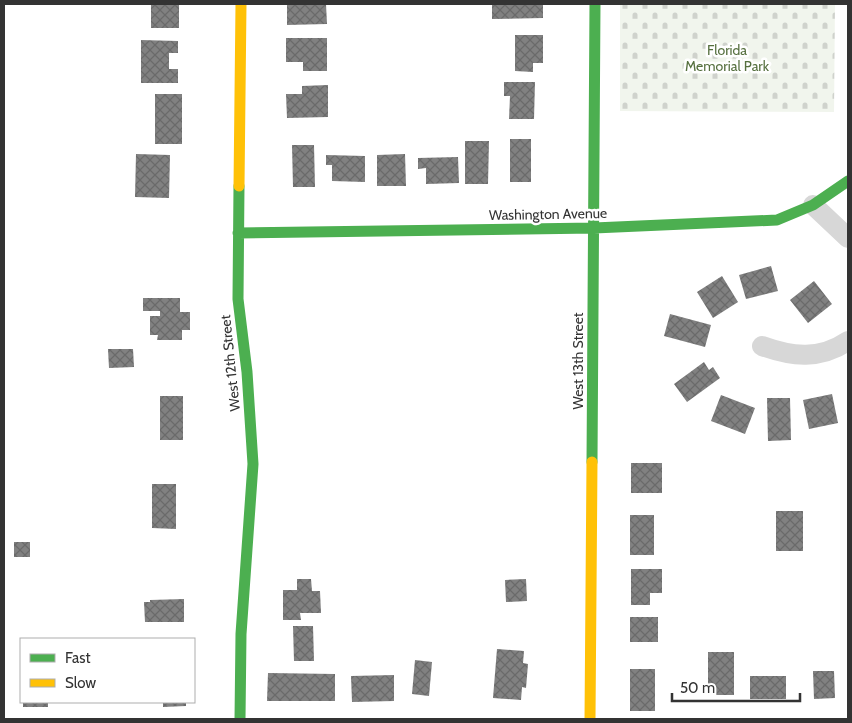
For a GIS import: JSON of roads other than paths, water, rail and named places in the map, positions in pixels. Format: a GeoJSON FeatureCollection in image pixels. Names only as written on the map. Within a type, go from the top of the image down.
{"type":"FeatureCollection","features":[{"type":"Feature","properties":{"kind":"street","name":"West 12th Street"},"geometry":{"type":"LineString","coordinates":[[240,719],[241,634],[253,464],[247,372],[238,299],[241,4]]}},
{"type":"Feature","properties":{"kind":"street","name":"West 13th Street"},"geometry":{"type":"LineString","coordinates":[[590,719],[595,4]]}},
{"type":"Feature","properties":{"kind":"street","name":"Washington Avenue"},"geometry":{"type":"LineString","coordinates":[[238,233],[594,228],[777,220],[813,205],[848,181]]}},
{"type":"Feature","properties":{"kind":"street"},"geometry":{"type":"LineString","coordinates":[[813,205],[848,238]]}},
{"type":"Feature","properties":{"kind":"street"},"geometry":{"type":"LineString","coordinates":[[762,346],[783,354],[802,356],[826,352],[848,341]]}},
{"type":"Feature","properties":{"kind":"park label","name":"Florida Memorial Park"},"geometry":{"type":"Point","coordinates":[727,58]}}]}
